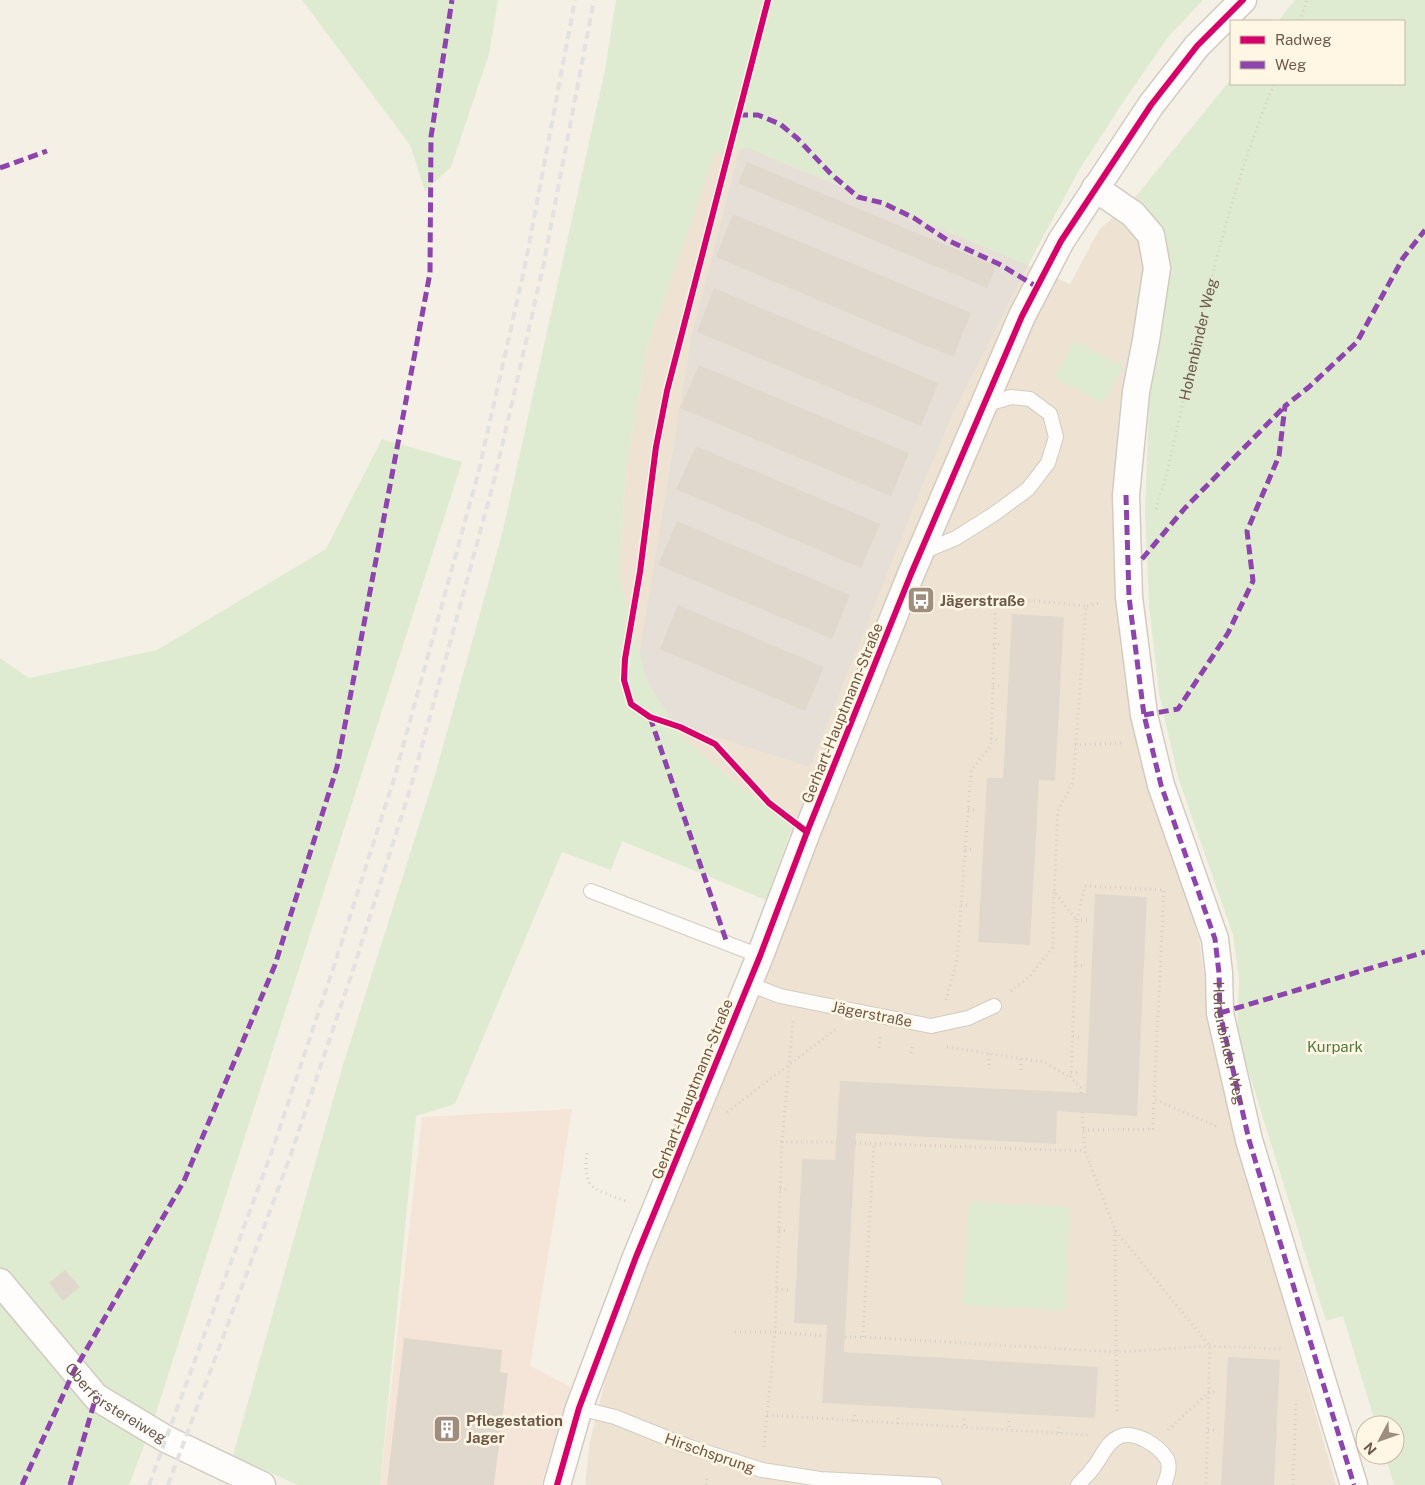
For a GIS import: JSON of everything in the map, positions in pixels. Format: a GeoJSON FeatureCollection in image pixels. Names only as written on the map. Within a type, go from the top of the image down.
{"type":"FeatureCollection","features":[{"type":"Feature","properties":{"kind":"street","name":"Gerhart-Hauptmann-Straße"},"geometry":{"type":"LineString","coordinates":[[557,1485],[579,1408],[655,1212],[749,984],[807,832],[919,553],[1022,316],[1062,241],[1095,188],[1151,106],[1197,46],[1243,0]]}},
{"type":"Feature","properties":{"kind":"street","name":"Hohenbinder Weg"},"geometry":{"type":"LineString","coordinates":[[1095,188],[1133,214],[1151,235],[1157,268],[1136,392],[1126,495],[1129,597],[1138,677],[1161,785],[1215,939],[1219,973],[1220,1012],[1249,1140],[1354,1485]]}},
{"type":"Feature","properties":{"kind":"street","name":"Oberförstereiweg"},"geometry":{"type":"LineString","coordinates":[[0,1282],[96,1397],[166,1439],[262,1485]]}},
{"type":"Feature","properties":{"kind":"lane"},"geometry":{"type":"LineString","coordinates":[[919,553],[956,538],[994,514],[1028,489],[1048,463],[1056,437],[1050,414],[1030,399],[1011,397],[984,405]]}},
{"type":"Feature","properties":{"kind":"lane"},"geometry":{"type":"LineString","coordinates":[[592,891],[760,956]]}},
{"type":"Feature","properties":{"kind":"lane","name":"Jägerstraße"},"geometry":{"type":"LineString","coordinates":[[749,984],[780,996],[931,1026],[968,1018],[994,1006]]}},
{"type":"Feature","properties":{"kind":"lane","name":"Hirschsprung"},"geometry":{"type":"LineString","coordinates":[[579,1408],[615,1418],[687,1446],[762,1470],[820,1479],[935,1485]]}},
{"type":"Feature","properties":{"kind":"lane"},"geometry":{"type":"LineString","coordinates":[[1078,1485],[1094,1466],[1107,1446],[1121,1436],[1136,1436],[1153,1444],[1168,1460],[1168,1477],[1164,1485]]}},
{"type":"Feature","properties":{"kind":"path"},"geometry":{"type":"LineString","coordinates":[[1300,20],[1307,0]]}},
{"type":"Feature","properties":{"kind":"path"},"geometry":{"type":"LineString","coordinates":[[938,1024],[957,960],[971,771],[991,745],[996,597],[1086,606],[1129,597]]}},
{"type":"Feature","properties":{"kind":"path"},"geometry":{"type":"LineString","coordinates":[[994,1006],[1030,976],[1053,947],[1058,811],[1073,782],[1086,606]]}},
{"type":"Feature","properties":{"kind":"path"},"geometry":{"type":"LineString","coordinates":[[994,645],[1000,644]]}},
{"type":"Feature","properties":{"kind":"path"},"geometry":{"type":"LineString","coordinates":[[993,686],[1000,686]]}},
{"type":"Feature","properties":{"kind":"path"},"geometry":{"type":"LineString","coordinates":[[991,739],[998,740]]}},
{"type":"Feature","properties":{"kind":"path"},"geometry":{"type":"LineString","coordinates":[[1076,745],[1151,742]]}},
{"type":"Feature","properties":{"kind":"path"},"geometry":{"type":"LineString","coordinates":[[968,809],[974,810]]}},
{"type":"Feature","properties":{"kind":"path"},"geometry":{"type":"LineString","coordinates":[[965,850],[974,850]]}},
{"type":"Feature","properties":{"kind":"path"},"geometry":{"type":"LineString","coordinates":[[1071,1078],[1078,920],[1085,886],[1164,890],[1153,1128],[1083,1130]]}},
{"type":"Feature","properties":{"kind":"path"},"geometry":{"type":"LineString","coordinates":[[1054,892],[1078,920],[1087,920]]}},
{"type":"Feature","properties":{"kind":"path"},"geometry":{"type":"LineString","coordinates":[[961,905],[969,905]]}},
{"type":"Feature","properties":{"kind":"path"},"geometry":{"type":"LineString","coordinates":[[1076,966],[1086,966]]}},
{"type":"Feature","properties":{"kind":"path"},"geometry":{"type":"LineString","coordinates":[[724,1114],[860,1011]]}},
{"type":"Feature","properties":{"kind":"path"},"geometry":{"type":"LineString","coordinates":[[762,1470],[777,1289],[782,1142],[794,1016]]}},
{"type":"Feature","properties":{"kind":"path"},"geometry":{"type":"LineString","coordinates":[[1073,1036],[1082,1037]]}},
{"type":"Feature","properties":{"kind":"path"},"geometry":{"type":"LineString","coordinates":[[989,1054],[989,1067]]}},
{"type":"Feature","properties":{"kind":"path"},"geometry":{"type":"LineString","coordinates":[[1021,1058],[1021,1070]]}},
{"type":"Feature","properties":{"kind":"path"},"geometry":{"type":"LineString","coordinates":[[1044,1062],[1071,1078],[1081,1088],[1081,1093]]}},
{"type":"Feature","properties":{"kind":"path"},"geometry":{"type":"LineString","coordinates":[[1071,1073],[1079,1072]]}},
{"type":"Feature","properties":{"kind":"path"},"geometry":{"type":"LineString","coordinates":[[1154,1099],[1249,1140]]}},
{"type":"Feature","properties":{"kind":"path"},"geometry":{"type":"LineString","coordinates":[[1082,1112],[1085,1151],[1114,1230],[1117,1418]]}},
{"type":"Feature","properties":{"kind":"path"},"geometry":{"type":"LineString","coordinates":[[782,1142],[836,1142]]}},
{"type":"Feature","properties":{"kind":"path"},"geometry":{"type":"LineString","coordinates":[[855,1143],[1085,1151]]}},
{"type":"Feature","properties":{"kind":"path"},"geometry":{"type":"LineString","coordinates":[[863,1337],[874,1143]]}},
{"type":"Feature","properties":{"kind":"path"},"geometry":{"type":"LineString","coordinates":[[587,1153],[585,1170],[588,1182],[597,1190],[655,1212]]}},
{"type":"Feature","properties":{"kind":"path"},"geometry":{"type":"LineString","coordinates":[[780,1189],[789,1189]]}},
{"type":"Feature","properties":{"kind":"path"},"geometry":{"type":"LineString","coordinates":[[779,1230],[789,1231]]}},
{"type":"Feature","properties":{"kind":"path"},"geometry":{"type":"LineString","coordinates":[[1114,1230],[1210,1346],[1206,1485]]}},
{"type":"Feature","properties":{"kind":"path"},"geometry":{"type":"LineString","coordinates":[[777,1289],[788,1290]]}},
{"type":"Feature","properties":{"kind":"path"},"geometry":{"type":"LineString","coordinates":[[735,1332],[774,1332],[825,1336]]}},
{"type":"Feature","properties":{"kind":"path"},"geometry":{"type":"LineString","coordinates":[[845,1337],[1116,1352],[1210,1346],[1312,1349]]}},
{"type":"Feature","properties":{"kind":"path"},"geometry":{"type":"LineString","coordinates":[[1153,1444],[1209,1392],[1218,1392]]}},
{"type":"Feature","properties":{"kind":"path"},"geometry":{"type":"LineString","coordinates":[[1293,1485],[1297,1398]]}},
{"type":"Feature","properties":{"kind":"path"},"geometry":{"type":"LineString","coordinates":[[854,1421],[855,1412]]}},
{"type":"Feature","properties":{"kind":"path"},"geometry":{"type":"LineString","coordinates":[[766,1415],[1091,1435]]}},
{"type":"Feature","properties":{"kind":"path"},"geometry":{"type":"LineString","coordinates":[[898,1415],[898,1424]]}},
{"type":"Feature","properties":{"kind":"path"},"geometry":{"type":"LineString","coordinates":[[964,1419],[965,1428]]}},
{"type":"Feature","properties":{"kind":"path"},"geometry":{"type":"LineString","coordinates":[[1009,1421],[1009,1430]]}},
{"type":"Feature","properties":{"kind":"path"},"geometry":{"type":"LineString","coordinates":[[1059,1423],[1059,1433]]}},
{"type":"Feature","properties":{"kind":"path"},"geometry":{"type":"LineString","coordinates":[[1208,1430],[1217,1430]]}},
{"type":"Feature","properties":{"kind":"shaded area"},"geometry":{"type":"Polygon","coordinates":[[[741,145],[1028,265],[953,413],[810,767],[658,718],[634,686],[692,334],[741,145]]]}},
{"type":"Feature","properties":{"kind":"shaded area"},"geometry":{"type":"Polygon","coordinates":[[[748,148],[1070,284],[1099,230],[1137,195],[1159,226],[1135,328],[1118,421],[1113,553],[1132,715],[1200,943],[1213,1046],[1238,1142],[1336,1485],[585,1485],[590,1441],[636,1257],[776,891],[793,826],[746,791],[681,736],[647,681],[619,576],[626,468],[648,344],[715,152],[748,148]]]}},
{"type":"Feature","properties":{"kind":"shaded area"},"geometry":{"type":"Polygon","coordinates":[[[572,1109],[530,1366],[571,1387],[541,1485],[380,1485],[422,1117],[572,1109]]]}},
{"type":"Feature","properties":{"kind":"green space"},"geometry":{"type":"Polygon","coordinates":[[[302,0],[498,0],[489,54],[451,167],[425,191],[410,145],[302,0]]]}},
{"type":"Feature","properties":{"kind":"green space"},"geometry":{"type":"Polygon","coordinates":[[[616,0],[1203,0],[1169,36],[1123,102],[1078,172],[1028,265],[748,148],[715,153],[648,344],[626,468],[619,576],[647,681],[681,736],[746,791],[793,825],[766,900],[622,841],[611,870],[562,852],[455,1104],[416,1116],[380,1485],[297,1485],[233,1455],[342,1068],[435,775],[502,534],[605,70],[616,0]]]}},
{"type":"Feature","properties":{"kind":"green space","name":"Kurpark"},"geometry":{"type":"Polygon","coordinates":[[[1295,0],[1425,0],[1425,1485],[1394,1485],[1388,1465],[1405,1465],[1405,1415],[1373,1415],[1343,1316],[1326,1321],[1237,1034],[1239,979],[1233,935],[1178,777],[1159,693],[1149,605],[1145,512],[1149,403],[1158,324],[1159,226],[1137,195],[1230,80],[1230,85],[1405,85],[1405,20],[1279,20],[1295,0]]]}},
{"type":"Feature","properties":{"kind":"green space"},"geometry":{"type":"Polygon","coordinates":[[[1075,341],[1123,367],[1103,404],[1055,377],[1075,341]]]}},
{"type":"Feature","properties":{"kind":"green space"},"geometry":{"type":"Polygon","coordinates":[[[382,439],[462,462],[154,1419],[129,1485],[0,1485],[0,658],[29,678],[157,650],[326,549],[382,439]]]}},
{"type":"Feature","properties":{"kind":"green space"},"geometry":{"type":"Polygon","coordinates":[[[969,1202],[1070,1207],[1065,1310],[964,1305],[969,1202]]]}},
{"type":"Feature","properties":{"kind":"building"},"geometry":{"type":"Polygon","coordinates":[[[747,162],[996,266],[987,288],[738,183],[747,162]]]}},
{"type":"Feature","properties":{"kind":"building"},"geometry":{"type":"Polygon","coordinates":[[[733,214],[971,313],[953,357],[716,257],[733,214]]]}},
{"type":"Feature","properties":{"kind":"building"},"geometry":{"type":"Polygon","coordinates":[[[714,288],[938,383],[921,426],[697,332],[714,288]]]}},
{"type":"Feature","properties":{"kind":"building"},"geometry":{"type":"Polygon","coordinates":[[[699,365],[909,453],[891,496],[680,408],[699,365]]]}},
{"type":"Feature","properties":{"kind":"building"},"geometry":{"type":"Polygon","coordinates":[[[696,446],[880,524],[861,568],[676,489],[696,446]]]}},
{"type":"Feature","properties":{"kind":"building"},"geometry":{"type":"Polygon","coordinates":[[[677,521],[850,595],[832,639],[658,565],[677,521]]]}},
{"type":"Feature","properties":{"kind":"building"},"geometry":{"type":"Polygon","coordinates":[[[678,605],[824,667],[805,711],[660,649],[678,605]]]}},
{"type":"Feature","properties":{"kind":"building"},"geometry":{"type":"Polygon","coordinates":[[[1012,614],[1064,617],[1055,781],[1039,780],[1030,945],[978,942],[987,778],[1003,778],[1012,614]]]}},
{"type":"Feature","properties":{"kind":"building"},"geometry":{"type":"Polygon","coordinates":[[[1095,894],[1147,897],[1137,1116],[1057,1111],[1056,1144],[856,1133],[844,1352],[1098,1367],[1095,1418],[822,1403],[827,1325],[794,1323],[802,1159],[835,1160],[840,1081],[1086,1093],[1095,894]]]}},
{"type":"Feature","properties":{"kind":"building"},"geometry":{"type":"Polygon","coordinates":[[[65,1270],[80,1287],[63,1301],[49,1283],[65,1270]]]}},
{"type":"Feature","properties":{"kind":"building","name":"Pflegestation Jager"},"geometry":{"type":"Polygon","coordinates":[[[404,1338],[502,1350],[500,1372],[508,1373],[494,1485],[387,1485],[404,1338]]]}},
{"type":"Feature","properties":{"kind":"building"},"geometry":{"type":"Polygon","coordinates":[[[1228,1357],[1280,1360],[1274,1485],[1221,1485],[1228,1357]]]}},
{"type":"Feature","properties":{"kind":"railway"},"geometry":{"type":"LineString","coordinates":[[149,1485],[273,1148],[394,779],[478,474],[525,266],[575,0]]}},
{"type":"Feature","properties":{"kind":"railway"},"geometry":{"type":"LineString","coordinates":[[168,1485],[290,1157],[353,970],[411,786],[494,481],[543,267],[594,0]]}},
{"type":"Feature","properties":{"kind":"marked path"},"geometry":{"type":"LineString","coordinates":[[22,1485],[74,1371],[184,1181],[275,965],[337,767],[430,273],[431,137],[452,0]]}},
{"type":"Feature","properties":{"kind":"marked path"},"geometry":{"type":"LineString","coordinates":[[738,115],[758,115],[780,124],[797,138],[831,174],[858,197],[883,203],[914,218],[947,240],[999,264],[1037,287]]}},
{"type":"Feature","properties":{"kind":"marked path"},"geometry":{"type":"LineString","coordinates":[[0,168],[47,151]]}},
{"type":"Feature","properties":{"kind":"marked path"},"geometry":{"type":"LineString","coordinates":[[1144,715],[1178,709],[1228,633],[1253,581],[1247,531],[1279,456],[1285,406],[1309,387],[1357,342],[1403,258],[1425,230]]}},
{"type":"Feature","properties":{"kind":"marked path"},"geometry":{"type":"LineString","coordinates":[[1142,559],[1185,508],[1285,406]]}},
{"type":"Feature","properties":{"kind":"marked path"},"geometry":{"type":"LineString","coordinates":[[1126,495],[1129,597],[1144,715],[1161,785],[1215,939],[1219,973],[1220,1013],[1249,1140],[1354,1485]]}},
{"type":"Feature","properties":{"kind":"marked path"},"geometry":{"type":"LineString","coordinates":[[650,717],[727,943]]}},
{"type":"Feature","properties":{"kind":"marked path"},"geometry":{"type":"LineString","coordinates":[[1220,1013],[1425,952]]}},
{"type":"Feature","properties":{"kind":"marked path"},"geometry":{"type":"LineString","coordinates":[[70,1485],[96,1397]]}},
{"type":"Feature","properties":{"kind":"cycle path"},"geometry":{"type":"LineString","coordinates":[[768,0],[667,391],[656,447],[640,572],[625,659],[624,680],[631,704],[650,717],[680,727],[715,744],[769,803],[807,832]]}},
{"type":"Feature","properties":{"kind":"cycle path"},"geometry":{"type":"LineString","coordinates":[[557,1485],[579,1408],[636,1257],[760,956],[807,832],[911,574],[1022,316],[1061,241],[1151,105],[1197,46],[1243,0]]}},
{"type":"Feature","properties":{"kind":"place","name":"Jägerstraße"},"geometry":{"type":"Point","coordinates":[921,600]}},
{"type":"Feature","properties":{"kind":"place","name":"Pflegestation Jager"},"geometry":{"type":"Point","coordinates":[447,1429]}}]}
